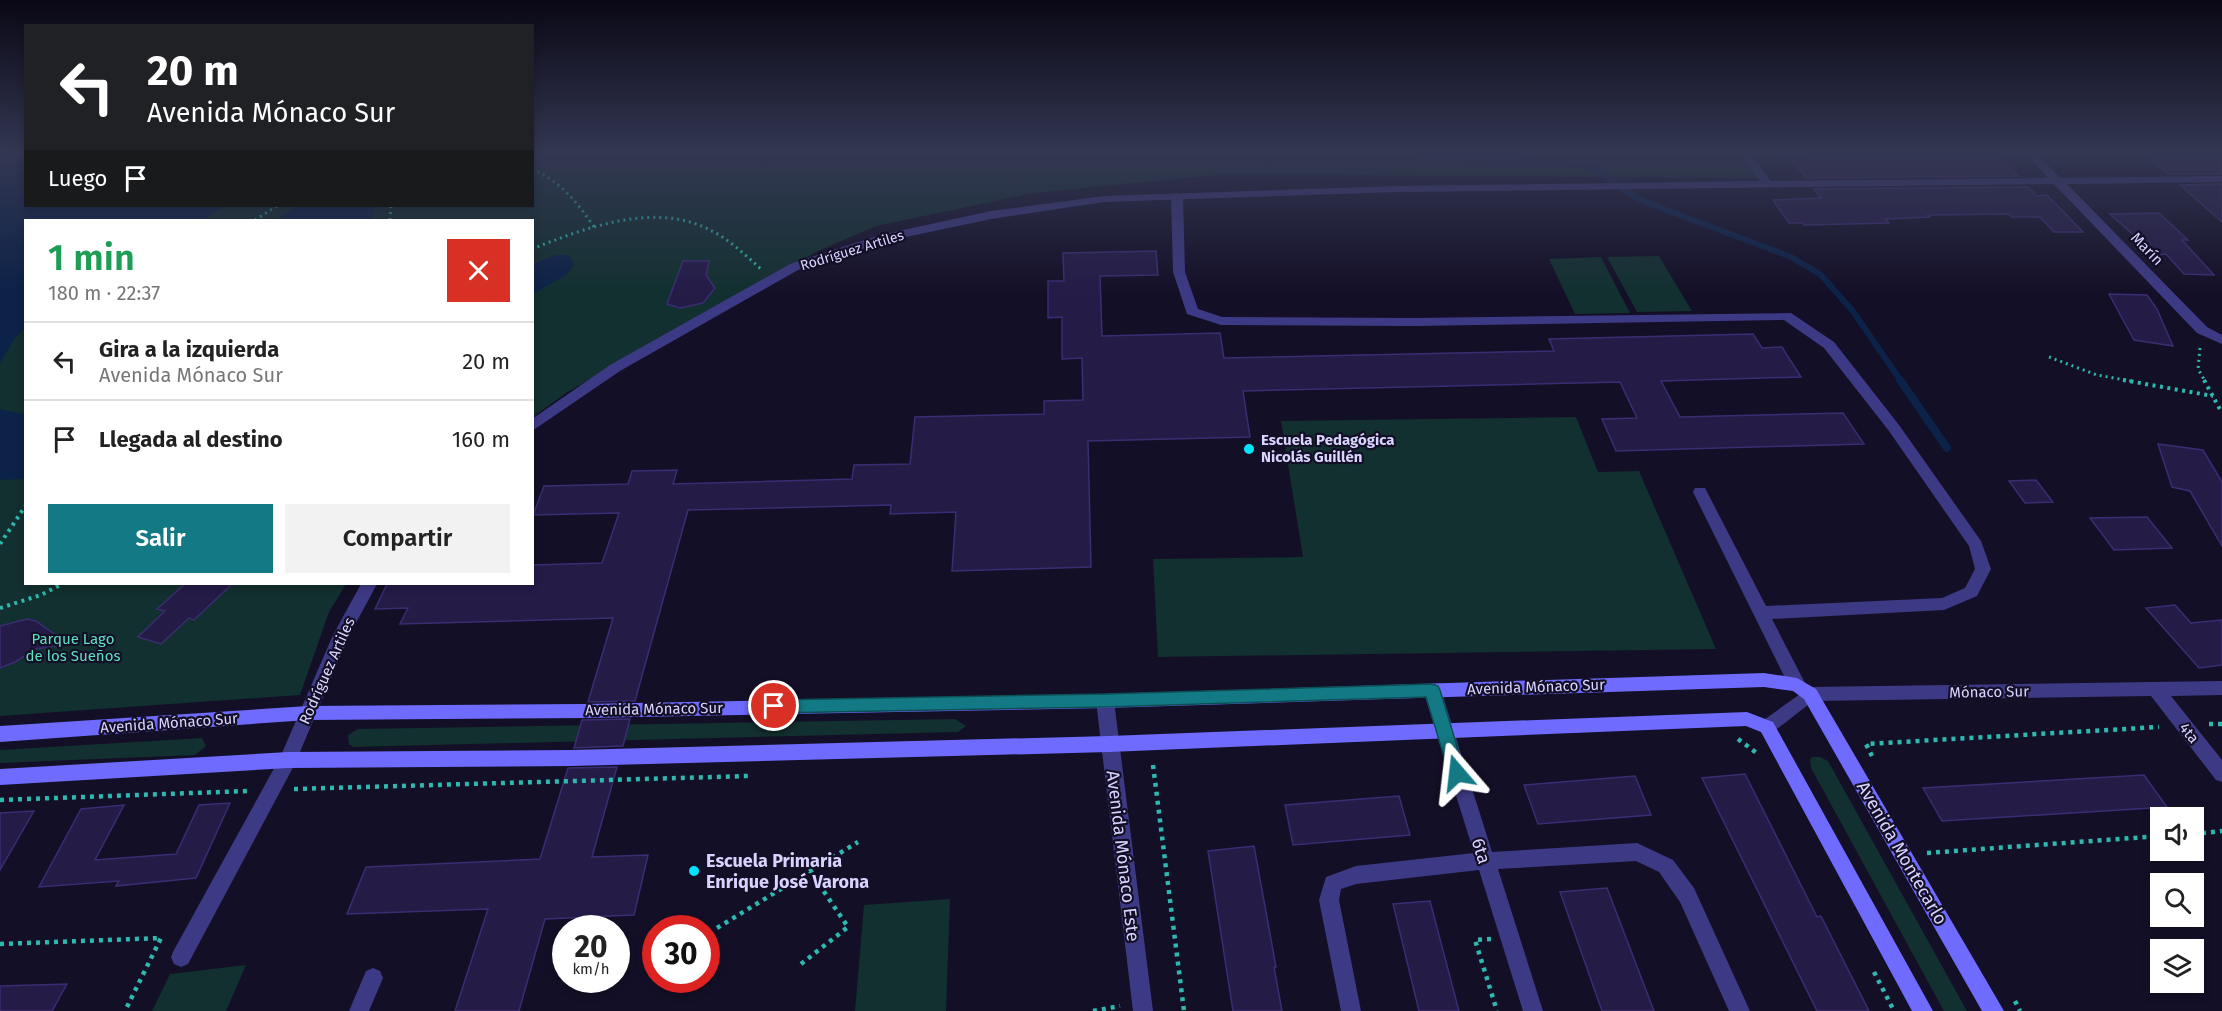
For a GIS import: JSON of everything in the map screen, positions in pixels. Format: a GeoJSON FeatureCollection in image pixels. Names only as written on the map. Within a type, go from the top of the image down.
{"type":"FeatureCollection","features":[{"type":"Feature","properties":{"kind":"main road","name":"Avenida Mónaco Sur"},"geometry":{"type":"LineString","coordinates":[[0,734],[308,713],[585,711],[1105,701],[1764,680],[1803,690]]}},
{"type":"Feature","properties":{"kind":"main road","name":"Avenida Montecarlo"},"geometry":{"type":"LineString","coordinates":[[1803,690],[1994,1011]]}},
{"type":"Feature","properties":{"kind":"main road"},"geometry":{"type":"LineString","coordinates":[[0,777],[288,760],[571,758],[1109,744],[1748,719],[1767,728],[1923,1011]]}},
{"type":"Feature","properties":{"kind":"street","name":"Rodríguez Artiles"},"geometry":{"type":"LineString","coordinates":[[534,425],[615,368],[794,267],[884,238],[991,215],[1103,200]]}},
{"type":"Feature","properties":{"kind":"street"},"geometry":{"type":"LineString","coordinates":[[1177,200],[1179,272],[1185,292],[1192,311],[1221,321],[1413,322],[1786,316],[1804,326],[1828,345],[1894,428],[1976,545],[1983,569],[1971,592],[1944,604],[1759,613]]}},
{"type":"Feature","properties":{"kind":"street","name":"Marín"},"geometry":{"type":"LineString","coordinates":[[2077,200],[2202,330],[2220,339]]}},
{"type":"Feature","properties":{"kind":"street"},"geometry":{"type":"LineString","coordinates":[[1700,492],[1759,613],[1803,690],[1767,728]]}},
{"type":"Feature","properties":{"kind":"street","name":"Rodríguez Artiles"},"geometry":{"type":"LineString","coordinates":[[181,957],[288,760],[341,635],[368,585]]}},
{"type":"Feature","properties":{"kind":"street","name":"Mónaco Sur"},"geometry":{"type":"LineString","coordinates":[[1803,690],[2157,691],[2222,688]]}},
{"type":"Feature","properties":{"kind":"street","name":"6ta"},"geometry":{"type":"LineString","coordinates":[[1432,690],[1533,1011]]}},
{"type":"Feature","properties":{"kind":"street","name":"4ta"},"geometry":{"type":"LineString","coordinates":[[2157,691],[2222,774]]}},
{"type":"Feature","properties":{"kind":"street","name":"Avenida Mónaco Este"},"geometry":{"type":"LineString","coordinates":[[1105,701],[1142,1006]]}},
{"type":"Feature","properties":{"kind":"street"},"geometry":{"type":"LineString","coordinates":[[1351,1011],[1329,900],[1334,883],[1356,875],[1484,861],[1637,852],[1666,866],[1687,895],[1740,1011]]}},
{"type":"Feature","properties":{"kind":"street"},"geometry":{"type":"LineString","coordinates":[[359,1011],[373,978]]}},
{"type":"Feature","properties":{"kind":"path"},"geometry":{"type":"LineString","coordinates":[[576,200],[594,227]]}},
{"type":"Feature","properties":{"kind":"path"},"geometry":{"type":"LineString","coordinates":[[257,219],[276,207]]}},
{"type":"Feature","properties":{"kind":"path"},"geometry":{"type":"LineString","coordinates":[[534,248],[594,227],[629,220],[664,219],[695,223],[731,242],[772,279]]}},
{"type":"Feature","properties":{"kind":"path"},"geometry":{"type":"LineString","coordinates":[[2202,330],[2198,369],[2222,413]]}},
{"type":"Feature","properties":{"kind":"path"},"geometry":{"type":"LineString","coordinates":[[2049,357],[2097,375],[2213,396]]}},
{"type":"Feature","properties":{"kind":"path"},"geometry":{"type":"LineString","coordinates":[[0,544],[24,508]]}},
{"type":"Feature","properties":{"kind":"path"},"geometry":{"type":"LineString","coordinates":[[0,608],[41,595],[60,585]]}},
{"type":"Feature","properties":{"kind":"path"},"geometry":{"type":"LineString","coordinates":[[1876,766],[1866,744],[2222,724]]}},
{"type":"Feature","properties":{"kind":"path"},"geometry":{"type":"LineString","coordinates":[[1154,765],[1184,1011]]}},
{"type":"Feature","properties":{"kind":"path"},"geometry":{"type":"LineString","coordinates":[[2204,833],[2222,831]]}},
{"type":"Feature","properties":{"kind":"path"},"geometry":{"type":"LineString","coordinates":[[1927,853],[2150,837]]}},
{"type":"Feature","properties":{"kind":"path"},"geometry":{"type":"LineString","coordinates":[[720,926],[858,842]]}},
{"type":"Feature","properties":{"kind":"path"},"geometry":{"type":"LineString","coordinates":[[1922,843],[1933,862]]}},
{"type":"Feature","properties":{"kind":"path"},"geometry":{"type":"LineString","coordinates":[[801,964],[848,927],[810,871]]}},
{"type":"Feature","properties":{"kind":"path"},"geometry":{"type":"LineString","coordinates":[[0,944],[161,938],[125,1011]]}},
{"type":"Feature","properties":{"kind":"path"},"geometry":{"type":"LineString","coordinates":[[1497,1011],[1475,940],[1509,938]]}},
{"type":"Feature","properties":{"kind":"path"},"geometry":{"type":"LineString","coordinates":[[2009,991],[2020,1011]]}},
{"type":"Feature","properties":{"kind":"path"},"geometry":{"type":"LineString","coordinates":[[1093,1011],[1142,1006]]}},
{"type":"Feature","properties":{"kind":"green space"},"geometry":{"type":"Polygon","coordinates":[[[534,200],[999,200],[876,226],[816,252],[566,393],[534,416],[534,219],[203,219],[221,207],[534,207],[534,200]]]}},
{"type":"Feature","properties":{"kind":"green space"},"geometry":{"type":"Polygon","coordinates":[[[1659,256],[1692,311],[1637,312],[1607,257],[1659,256]]]}},
{"type":"Feature","properties":{"kind":"green space"},"geometry":{"type":"Polygon","coordinates":[[[1601,257],[1630,313],[1575,314],[1549,259],[1601,257]]]}},
{"type":"Feature","properties":{"kind":"green space","name":"Parque Lago de los Sueños"},"geometry":{"type":"Polygon","coordinates":[[[24,319],[24,585],[345,585],[329,612],[300,695],[0,716],[0,326],[24,319]]]}},
{"type":"Feature","properties":{"kind":"green space"},"geometry":{"type":"Polygon","coordinates":[[[1576,417],[1598,472],[1639,471],[1716,649],[1158,657],[1153,559],[1303,557],[1281,421],[1576,417]]]}},
{"type":"Feature","properties":{"kind":"green space"},"geometry":{"type":"Polygon","coordinates":[[[955,719],[966,726],[958,732],[353,747],[349,744],[348,735],[358,729],[955,719]]]}},
{"type":"Feature","properties":{"kind":"green space"},"geometry":{"type":"Polygon","coordinates":[[[202,738],[206,746],[195,755],[0,763],[0,750],[202,738]]]}},
{"type":"Feature","properties":{"kind":"green space"},"geometry":{"type":"Polygon","coordinates":[[[1812,757],[1820,757],[1828,761],[1967,1011],[1944,1011],[1811,768],[1812,757]]]}},
{"type":"Feature","properties":{"kind":"green space"},"geometry":{"type":"Polygon","coordinates":[[[950,899],[946,1011],[855,1011],[864,905],[950,899]]]}},
{"type":"Feature","properties":{"kind":"green space"},"geometry":{"type":"Polygon","coordinates":[[[246,965],[226,1011],[152,1011],[170,974],[246,965]]]}},
{"type":"Feature","properties":{"kind":"water"},"geometry":{"type":"Polygon","coordinates":[[[0,200],[24,200],[24,207],[221,207],[203,219],[24,219],[24,329],[15,338],[0,363],[0,200]]]}},
{"type":"Feature","properties":{"kind":"water"},"geometry":{"type":"Polygon","coordinates":[[[295,207],[375,207],[371,219],[278,219],[295,207]]]}},
{"type":"Feature","properties":{"kind":"water"},"geometry":{"type":"Polygon","coordinates":[[[556,255],[569,255],[574,265],[566,275],[534,293],[534,264],[556,255]]]}},
{"type":"Feature","properties":{"kind":"water"},"geometry":{"type":"Polygon","coordinates":[[[0,409],[24,414],[24,479],[0,480],[0,409]]]}},
{"type":"Feature","properties":{"kind":"building"},"geometry":{"type":"Polygon","coordinates":[[[1773,200],[2052,200],[2083,232],[2054,232],[2040,217],[2012,217],[2009,214],[1928,215],[1930,217],[1885,219],[1889,223],[1804,225],[1789,223],[1773,200]]]}},
{"type":"Feature","properties":{"kind":"building"},"geometry":{"type":"Polygon","coordinates":[[[2197,200],[2222,200],[2222,222],[2197,200]]]}},
{"type":"Feature","properties":{"kind":"building"},"geometry":{"type":"Polygon","coordinates":[[[2159,213],[2188,240],[2182,240],[2214,275],[2184,274],[2166,254],[2156,255],[2110,214],[2159,213]]]}},
{"type":"Feature","properties":{"kind":"building"},"geometry":{"type":"Polygon","coordinates":[[[1156,251],[1158,275],[1100,276],[1102,336],[1220,333],[1224,358],[1554,351],[1549,339],[1753,334],[1762,348],[1782,347],[1801,377],[1661,381],[1680,417],[1843,413],[1864,444],[1616,451],[1602,419],[1637,418],[1620,382],[1243,391],[1250,437],[1088,441],[1091,567],[952,571],[956,512],[890,514],[891,505],[688,510],[635,701],[588,702],[613,618],[400,624],[408,608],[375,609],[387,585],[534,585],[534,565],[602,563],[619,513],[534,515],[544,486],[628,484],[632,471],[677,470],[673,484],[852,479],[854,465],[910,464],[915,417],[1044,414],[1044,401],[1083,400],[1082,358],[1062,359],[1062,317],[1048,318],[1048,281],[1064,281],[1063,253],[1156,251]]]}},
{"type":"Feature","properties":{"kind":"building"},"geometry":{"type":"Polygon","coordinates":[[[683,261],[709,261],[706,275],[715,288],[703,303],[680,308],[667,304],[683,261]]]}},
{"type":"Feature","properties":{"kind":"building"},"geometry":{"type":"Polygon","coordinates":[[[2109,294],[2147,295],[2157,309],[2173,346],[2134,340],[2109,294]]]}},
{"type":"Feature","properties":{"kind":"building"},"geometry":{"type":"Polygon","coordinates":[[[2158,444],[2203,450],[2222,482],[2222,546],[2190,491],[2172,487],[2158,444]]]}},
{"type":"Feature","properties":{"kind":"building"},"geometry":{"type":"Polygon","coordinates":[[[2036,480],[2053,502],[2025,503],[2009,481],[2036,480]]]}},
{"type":"Feature","properties":{"kind":"building"},"geometry":{"type":"Polygon","coordinates":[[[2147,517],[2172,548],[2114,550],[2090,518],[2147,517]]]}},
{"type":"Feature","properties":{"kind":"building"},"geometry":{"type":"Polygon","coordinates":[[[184,585],[231,585],[194,620],[189,618],[161,644],[138,637],[165,611],[157,609],[184,585]]]}},
{"type":"Feature","properties":{"kind":"building"},"geometry":{"type":"Polygon","coordinates":[[[2175,605],[2191,623],[2222,620],[2222,665],[2199,668],[2146,608],[2175,605]]]}},
{"type":"Feature","properties":{"kind":"building"},"geometry":{"type":"Polygon","coordinates":[[[27,619],[36,621],[68,644],[35,649],[15,662],[0,668],[0,626],[27,619]]]}},
{"type":"Feature","properties":{"kind":"building"},"geometry":{"type":"Polygon","coordinates":[[[630,719],[623,746],[574,748],[582,720],[630,719]]]}},
{"type":"Feature","properties":{"kind":"building"},"geometry":{"type":"Polygon","coordinates":[[[617,767],[592,857],[648,855],[634,915],[552,915],[552,919],[545,919],[519,1011],[455,1011],[488,909],[347,914],[366,867],[540,859],[568,768],[617,767]]]}},
{"type":"Feature","properties":{"kind":"building"},"geometry":{"type":"Polygon","coordinates":[[[1745,774],[1817,917],[1821,916],[1869,1011],[1817,1011],[1702,778],[1745,774]]]}},
{"type":"Feature","properties":{"kind":"building"},"geometry":{"type":"Polygon","coordinates":[[[2144,775],[2167,807],[1942,821],[1923,788],[2144,775]]]}},
{"type":"Feature","properties":{"kind":"building"},"geometry":{"type":"Polygon","coordinates":[[[1635,776],[1651,815],[1538,824],[1524,785],[1635,776]]]}},
{"type":"Feature","properties":{"kind":"building"},"geometry":{"type":"Polygon","coordinates":[[[1399,796],[1410,835],[1293,845],[1285,805],[1399,796]]]}},
{"type":"Feature","properties":{"kind":"building"},"geometry":{"type":"Polygon","coordinates":[[[230,803],[196,878],[116,886],[119,881],[39,887],[81,809],[124,805],[95,860],[176,854],[199,805],[230,803]]]}},
{"type":"Feature","properties":{"kind":"building"},"geometry":{"type":"Polygon","coordinates":[[[34,811],[0,870],[0,813],[34,811]]]}},
{"type":"Feature","properties":{"kind":"building"},"geometry":{"type":"Polygon","coordinates":[[[1254,846],[1282,1011],[1233,1011],[1208,851],[1254,846]]]}},
{"type":"Feature","properties":{"kind":"building"},"geometry":{"type":"Polygon","coordinates":[[[1607,888],[1654,1011],[1602,1011],[1560,892],[1607,888]]]}},
{"type":"Feature","properties":{"kind":"building"},"geometry":{"type":"Polygon","coordinates":[[[1430,901],[1459,1011],[1419,1011],[1393,904],[1430,901]]]}},
{"type":"Feature","properties":{"kind":"building"},"geometry":{"type":"Polygon","coordinates":[[[67,984],[52,1011],[0,1011],[0,986],[67,984]]]}},
{"type":"Feature","properties":{"kind":"waterway"},"geometry":{"type":"LineString","coordinates":[[1640,200],[1789,256],[1820,274],[1852,310],[1901,381]]}},
{"type":"Feature","properties":{"kind":"waterway"},"geometry":{"type":"LineString","coordinates":[[1900,380],[1947,448]]}},
{"type":"Feature","properties":{"kind":"place","name":"Escuela Pedagógica Nicolás Guillén"},"geometry":{"type":"Point","coordinates":[1249,449]}},
{"type":"Feature","properties":{"kind":"place","name":"Escuela Primaria Enrique José Varona"},"geometry":{"type":"Point","coordinates":[694,871]}},
{"type":"Feature","properties":{"kind":"route"},"geometry":{"type":"LineString","coordinates":[[774,706],[1105,701],[1432,690],[1457,773]]}}]}
